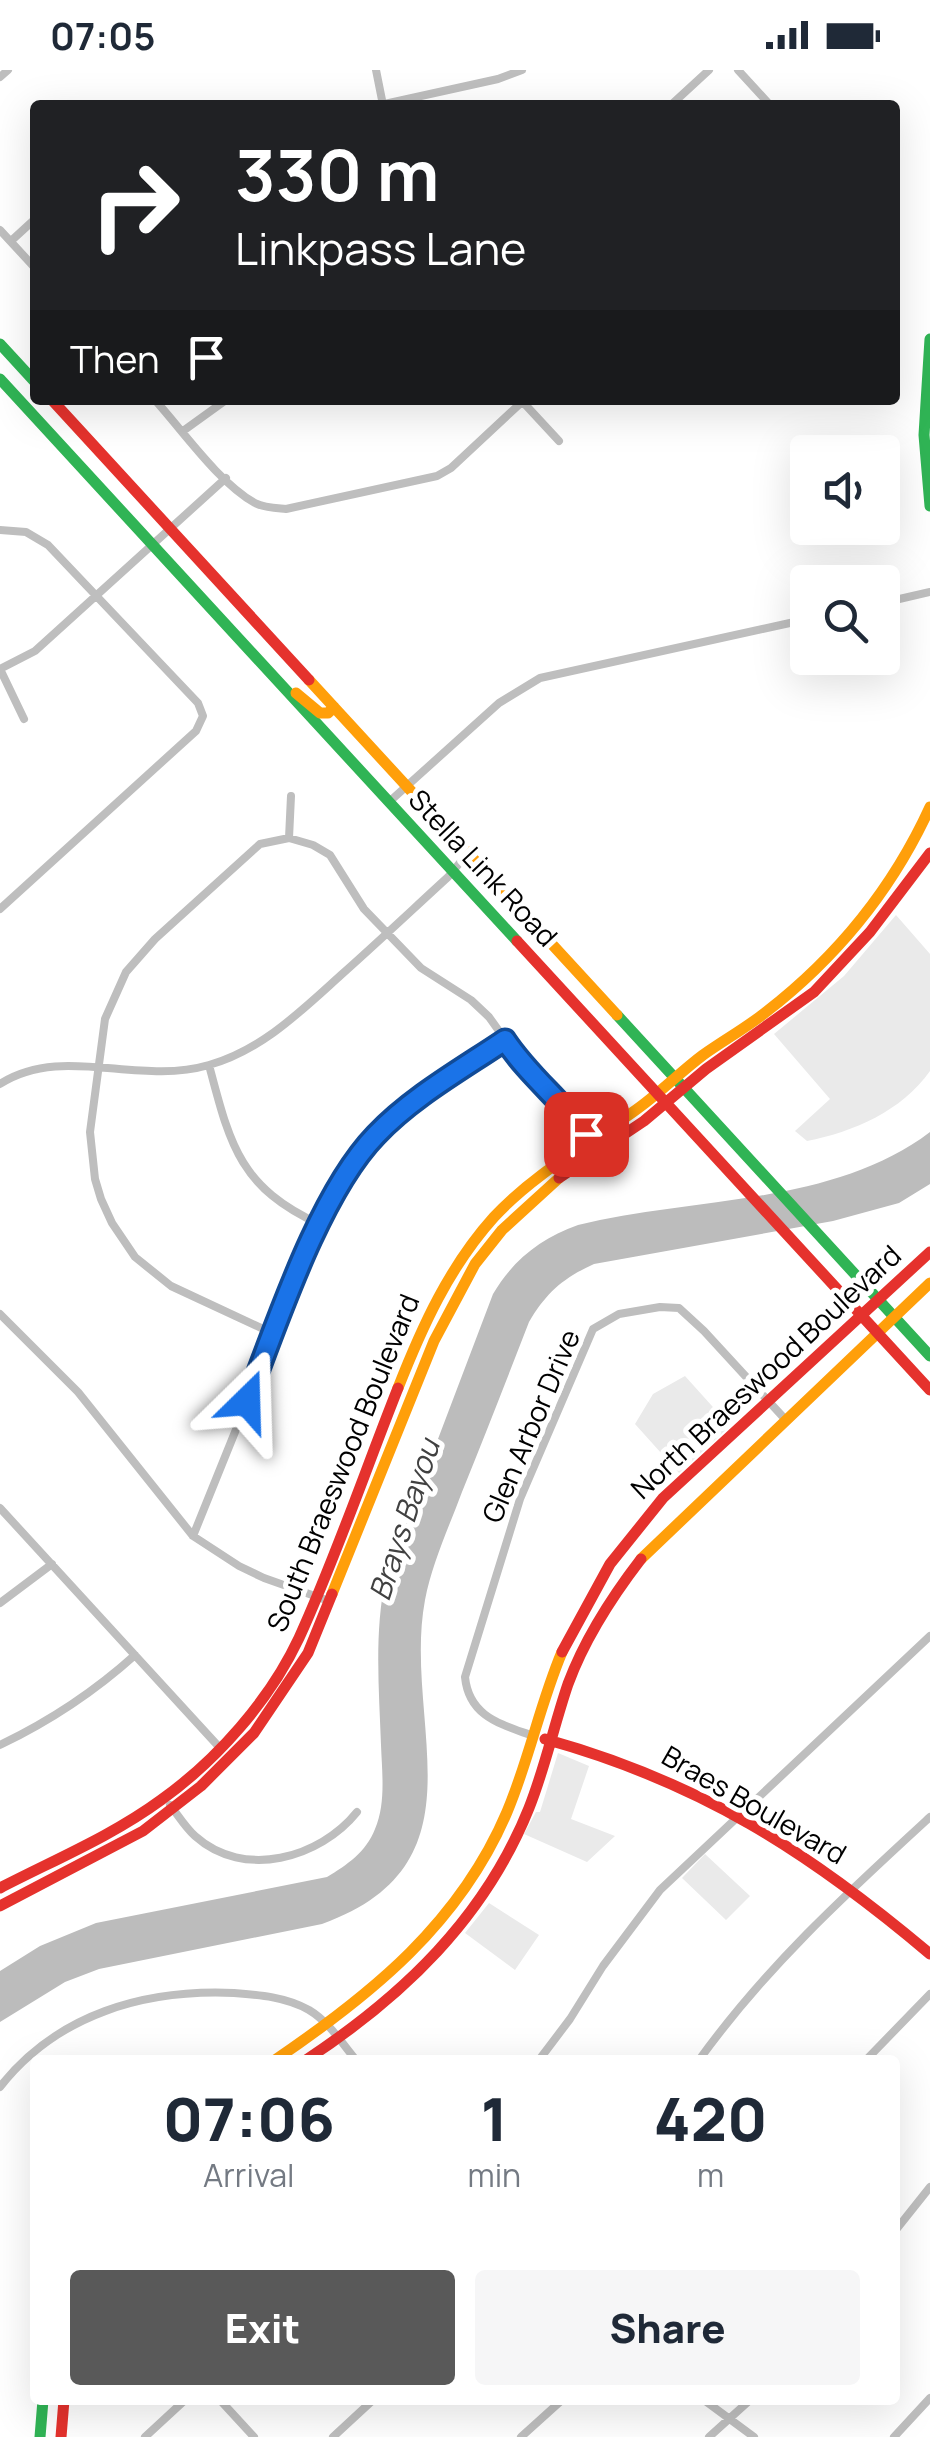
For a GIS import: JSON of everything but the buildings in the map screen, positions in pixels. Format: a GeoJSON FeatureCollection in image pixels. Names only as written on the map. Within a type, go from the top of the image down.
{"type":"FeatureCollection","features":[{"type":"Feature","properties":{"kind":"main road"},"geometry":{"type":"LineString","coordinates":[[930,339],[924,435],[930,506]]}},
{"type":"Feature","properties":{"kind":"main road"},"geometry":{"type":"LineString","coordinates":[[0,344],[30,377]]}},
{"type":"Feature","properties":{"kind":"main road","name":"Stella Link Road"},"geometry":{"type":"LineString","coordinates":[[0,379],[930,1390]]}},
{"type":"Feature","properties":{"kind":"main road","name":"Stella Link Road"},"geometry":{"type":"LineString","coordinates":[[56,405],[930,1356]]}},
{"type":"Feature","properties":{"kind":"main road"},"geometry":{"type":"LineString","coordinates":[[61,445],[78,429]]}},
{"type":"Feature","properties":{"kind":"main road"},"geometry":{"type":"LineString","coordinates":[[276,679],[320,713],[328,713],[334,707]]}},
{"type":"Feature","properties":{"kind":"main road","name":"South Braeswood Boulevard"},"geometry":{"type":"LineString","coordinates":[[0,1906],[143,1832],[173,1810],[254,1733],[308,1653],[434,1342],[475,1264],[502,1230],[561,1176],[680,1084],[706,1069],[842,942],[926,826],[930,808]]}},
{"type":"Feature","properties":{"kind":"main road","name":"South Braeswood Boulevard"},"geometry":{"type":"LineString","coordinates":[[750,1032],[814,992],[888,911],[930,853]]}},
{"type":"Feature","properties":{"kind":"main road"},"geometry":{"type":"LineString","coordinates":[[518,942],[534,926]]}},
{"type":"Feature","properties":{"kind":"main road"},"geometry":{"type":"LineString","coordinates":[[842,942],[852,953]]}},
{"type":"Feature","properties":{"kind":"main road","name":"South Braeswood Boulevard"},"geometry":{"type":"LineString","coordinates":[[0,1888],[106,1834],[164,1798],[220,1748],[290,1656],[417,1339],[470,1246],[508,1203],[548,1168],[662,1099]]}},
{"type":"Feature","properties":{"kind":"main road","name":"North Braeswood Boulevard"},"geometry":{"type":"LineString","coordinates":[[282,2055],[381,1984],[446,1917],[490,1849],[534,1736],[550,1680],[595,1588],[625,1544],[658,1504],[930,1252]]}},
{"type":"Feature","properties":{"kind":"main road","name":"North Braeswood Boulevard"},"geometry":{"type":"LineString","coordinates":[[314,2055],[339,2040],[420,1974],[496,1875],[530,1807],[570,1679],[617,1590],[674,1522],[930,1283]]}},
{"type":"Feature","properties":{"kind":"main road"},"geometry":{"type":"LineString","coordinates":[[595,1588],[617,1590]]}},
{"type":"Feature","properties":{"kind":"main road","name":"Braes Boulevard"},"geometry":{"type":"LineString","coordinates":[[534,1736],[635,1766],[691,1791],[805,1858],[930,1954]]}},
{"type":"Feature","properties":{"kind":"main road"},"geometry":{"type":"LineString","coordinates":[[446,1917],[459,1928]]}},
{"type":"Feature","properties":{"kind":"main road"},"geometry":{"type":"LineString","coordinates":[[40,2437],[43,2405]]}},
{"type":"Feature","properties":{"kind":"main road"},"geometry":{"type":"LineString","coordinates":[[61,2437],[64,2405]]}},
{"type":"Feature","properties":{"kind":"street"},"geometry":{"type":"LineString","coordinates":[[0,77],[8,70]]}},
{"type":"Feature","properties":{"kind":"street"},"geometry":{"type":"LineString","coordinates":[[376,70],[381,100]]}},
{"type":"Feature","properties":{"kind":"street"},"geometry":{"type":"LineString","coordinates":[[402,100],[522,70]]}},
{"type":"Feature","properties":{"kind":"street"},"geometry":{"type":"LineString","coordinates":[[676,100],[709,70]]}},
{"type":"Feature","properties":{"kind":"street"},"geometry":{"type":"LineString","coordinates":[[738,70],[765,100]]}},
{"type":"Feature","properties":{"kind":"street"},"geometry":{"type":"LineString","coordinates":[[10,241],[30,224]]}},
{"type":"Feature","properties":{"kind":"street"},"geometry":{"type":"LineString","coordinates":[[0,230],[30,263]]}},
{"type":"Feature","properties":{"kind":"street"},"geometry":{"type":"LineString","coordinates":[[160,405],[252,501],[286,509],[422,480],[450,468],[518,405]]}},
{"type":"Feature","properties":{"kind":"street"},"geometry":{"type":"LineString","coordinates":[[183,431],[219,405]]}},
{"type":"Feature","properties":{"kind":"street"},"geometry":{"type":"LineString","coordinates":[[526,405],[559,442]]}},
{"type":"Feature","properties":{"kind":"street"},"geometry":{"type":"LineString","coordinates":[[24,719],[0,669],[35,651],[226,478]]}},
{"type":"Feature","properties":{"kind":"street"},"geometry":{"type":"LineString","coordinates":[[0,530],[14,529],[39,538],[198,703],[203,716],[196,731],[0,909]]}},
{"type":"Feature","properties":{"kind":"street"},"geometry":{"type":"LineString","coordinates":[[900,598],[930,592]]}},
{"type":"Feature","properties":{"kind":"street"},"geometry":{"type":"LineString","coordinates":[[389,802],[499,703],[540,678],[790,623]]}},
{"type":"Feature","properties":{"kind":"street"},"geometry":{"type":"LineString","coordinates":[[289,838],[292,796]]}},
{"type":"Feature","properties":{"kind":"street"},"geometry":{"type":"LineString","coordinates":[[274,1334],[171,1286],[150,1272],[112,1223],[94,1178],[90,1132],[110,1002],[137,958],[252,850],[271,840],[289,838],[313,844],[330,856],[356,898],[387,934],[421,968],[471,1000],[489,1017],[531,1076],[566,1106],[590,1140]]}},
{"type":"Feature","properties":{"kind":"street"},"geometry":{"type":"LineString","coordinates":[[0,1084],[36,1067],[55,1064],[161,1073],[209,1065],[243,1052],[272,1036],[387,934],[468,853]]}},
{"type":"Feature","properties":{"kind":"street"},"geometry":{"type":"LineString","coordinates":[[193,1536],[318,1224],[343,1180],[374,1137],[408,1107],[505,1040]]}},
{"type":"Feature","properties":{"kind":"street"},"geometry":{"type":"LineString","coordinates":[[209,1065],[229,1135],[246,1170],[269,1194],[299,1216],[318,1224]]}},
{"type":"Feature","properties":{"kind":"street","name":"Glen Arbor Drive"},"geometry":{"type":"LineString","coordinates":[[534,1736],[503,1726],[480,1712],[469,1697],[465,1677],[520,1500],[594,1330],[606,1318],[619,1314],[679,1308],[784,1418]]}},
{"type":"Feature","properties":{"kind":"street"},"geometry":{"type":"LineString","coordinates":[[0,1314],[78,1392],[193,1536],[239,1566],[330,1600]]}},
{"type":"Feature","properties":{"kind":"street"},"geometry":{"type":"LineString","coordinates":[[0,1508],[230,1759]]}},
{"type":"Feature","properties":{"kind":"street"},"geometry":{"type":"LineString","coordinates":[[0,1603],[52,1564]]}},
{"type":"Feature","properties":{"kind":"street"},"geometry":{"type":"LineString","coordinates":[[543,2055],[660,1890],[930,1636]]}},
{"type":"Feature","properties":{"kind":"street"},"geometry":{"type":"LineString","coordinates":[[0,1745],[65,1710],[135,1655]]}},
{"type":"Feature","properties":{"kind":"street"},"geometry":{"type":"LineString","coordinates":[[164,1798],[206,1844],[226,1854],[259,1860],[314,1849],[357,1812]]}},
{"type":"Feature","properties":{"kind":"street"},"geometry":{"type":"LineString","coordinates":[[703,2055],[794,1943],[930,1816]]}},
{"type":"Feature","properties":{"kind":"street"},"geometry":{"type":"LineString","coordinates":[[30,2055],[51,2038],[94,2014],[152,1997],[198,1992],[267,1996],[294,2003],[328,2024],[352,2055]]}},
{"type":"Feature","properties":{"kind":"street"},"geometry":{"type":"LineString","coordinates":[[871,2055],[930,1994]]}},
{"type":"Feature","properties":{"kind":"street"},"geometry":{"type":"LineString","coordinates":[[0,2087],[30,2055]]}},
{"type":"Feature","properties":{"kind":"street"},"geometry":{"type":"LineString","coordinates":[[900,2225],[930,2187]]}},
{"type":"Feature","properties":{"kind":"street"},"geometry":{"type":"LineString","coordinates":[[894,2437],[930,2398]]}},
{"type":"Feature","properties":{"kind":"street"},"geometry":{"type":"LineString","coordinates":[[145,2437],[180,2405]]}},
{"type":"Feature","properties":{"kind":"street"},"geometry":{"type":"LineString","coordinates":[[225,2405],[254,2437]]}},
{"type":"Feature","properties":{"kind":"street"},"geometry":{"type":"LineString","coordinates":[[332,2437],[368,2405]]}},
{"type":"Feature","properties":{"kind":"street"},"geometry":{"type":"LineString","coordinates":[[521,2437],[556,2405]]}},
{"type":"Feature","properties":{"kind":"street"},"geometry":{"type":"LineString","coordinates":[[711,2405],[754,2437]]}},
{"type":"Feature","properties":{"kind":"street"},"geometry":{"type":"LineString","coordinates":[[710,2437],[744,2405]]}},
{"type":"Feature","properties":{"kind":"shaded area"},"geometry":{"type":"Polygon","coordinates":[[[896,915],[930,954],[930,1071],[905,1098],[875,1118],[807,1141],[795,1131],[830,1099],[774,1034],[844,976],[896,915]]]}},
{"type":"Feature","properties":{"kind":"shaded area"},"geometry":{"type":"Polygon","coordinates":[[[930,1132],[930,1184],[899,1203],[833,1221],[594,1264],[556,1287],[542,1303],[529,1322],[432,1572],[421,1647],[428,1786],[422,1828],[405,1865],[373,1898],[322,1924],[99,1969],[65,1982],[0,2022],[0,1971],[40,1946],[96,1923],[327,1877],[367,1845],[382,1799],[379,1639],[386,1576],[493,1294],[519,1261],[552,1236],[578,1225],[806,1187],[892,1156],[930,1132]]]}},
{"type":"Feature","properties":{"kind":"shaded area"},"geometry":{"type":"Polygon","coordinates":[[[685,1376],[730,1426],[679,1473],[635,1424],[653,1394],[685,1376]]]}},
{"type":"Feature","properties":{"kind":"shaded area"},"geometry":{"type":"Polygon","coordinates":[[[558,1753],[589,1766],[571,1819],[615,1836],[587,1862],[524,1834],[536,1812],[540,1812],[558,1753]]]}},
{"type":"Feature","properties":{"kind":"shaded area"},"geometry":{"type":"Polygon","coordinates":[[[705,1854],[750,1896],[726,1920],[682,1878],[705,1854]]]}},
{"type":"Feature","properties":{"kind":"shaded area"},"geometry":{"type":"Polygon","coordinates":[[[489,1903],[539,1935],[515,1970],[465,1933],[489,1903]]]}},
{"type":"Feature","properties":{"kind":"traffic: fast"},"geometry":{"type":"LineString","coordinates":[[930,339],[924,435],[930,506]]}},
{"type":"Feature","properties":{"kind":"traffic: fast"},"geometry":{"type":"LineString","coordinates":[[0,344],[30,377]]}},
{"type":"Feature","properties":{"kind":"traffic: fast"},"geometry":{"type":"LineString","coordinates":[[0,379],[517,941]]}},
{"type":"Feature","properties":{"kind":"traffic: fast"},"geometry":{"type":"LineString","coordinates":[[617,1015],[930,1356]]}},
{"type":"Feature","properties":{"kind":"traffic: fast"},"geometry":{"type":"LineString","coordinates":[[40,2437],[43,2405]]}},
{"type":"Feature","properties":{"kind":"traffic: slow"},"geometry":{"type":"LineString","coordinates":[[309,680],[617,1015]]}},
{"type":"Feature","properties":{"kind":"traffic: slow"},"geometry":{"type":"LineString","coordinates":[[296,693],[320,713],[328,713],[334,707]]}},
{"type":"Feature","properties":{"kind":"traffic: slow"},"geometry":{"type":"LineString","coordinates":[[398,1388],[438,1298],[463,1256],[494,1217],[543,1174],[642,1105],[792,991],[839,944],[881,893],[930,807]]}},
{"type":"Feature","properties":{"kind":"traffic: slow"},"geometry":{"type":"LineString","coordinates":[[332,1594],[434,1341],[475,1264],[502,1230],[559,1178]]}},
{"type":"Feature","properties":{"kind":"traffic: slow"},"geometry":{"type":"LineString","coordinates":[[641,1559],[930,1283]]}},
{"type":"Feature","properties":{"kind":"traffic: slow"},"geometry":{"type":"LineString","coordinates":[[282,2055],[379,1982],[439,1922],[465,1888],[507,1812],[562,1652]]}},
{"type":"Feature","properties":{"kind":"traffic: jam"},"geometry":{"type":"LineString","coordinates":[[57,405],[309,680]]}},
{"type":"Feature","properties":{"kind":"traffic: jam"},"geometry":{"type":"LineString","coordinates":[[559,1178],[644,1121],[706,1069],[814,992],[870,932],[930,853]]}},
{"type":"Feature","properties":{"kind":"traffic: jam"},"geometry":{"type":"LineString","coordinates":[[517,941],[930,1390]]}},
{"type":"Feature","properties":{"kind":"traffic: jam"},"geometry":{"type":"LineString","coordinates":[[562,1652],[610,1564],[663,1498],[930,1252]]}},
{"type":"Feature","properties":{"kind":"traffic: jam"},"geometry":{"type":"LineString","coordinates":[[0,1888],[103,1836],[161,1800],[222,1748],[257,1706],[299,1638],[398,1388]]}},
{"type":"Feature","properties":{"kind":"traffic: jam"},"geometry":{"type":"LineString","coordinates":[[313,2055],[408,1981],[465,1919],[489,1885],[529,1808],[582,1651],[641,1559]]}},
{"type":"Feature","properties":{"kind":"traffic: jam"},"geometry":{"type":"LineString","coordinates":[[0,1906],[143,1831],[201,1786],[254,1733],[308,1653],[332,1594]]}},
{"type":"Feature","properties":{"kind":"traffic: jam"},"geometry":{"type":"LineString","coordinates":[[545,1739],[653,1776],[750,1824],[840,1883],[930,1954]]}},
{"type":"Feature","properties":{"kind":"traffic: jam"},"geometry":{"type":"LineString","coordinates":[[61,2437],[64,2405]]}},
{"type":"Feature","properties":{"kind":"route"},"geometry":{"type":"LineString","coordinates":[[247,1401],[318,1224],[362,1150],[408,1107],[505,1040],[531,1076],[566,1106],[586,1134]]}},
{"type":"Feature","properties":{"kind":"water label","name":"Brays Bayou"},"geometry":{"type":"Point","coordinates":[405,1520]}}]}
